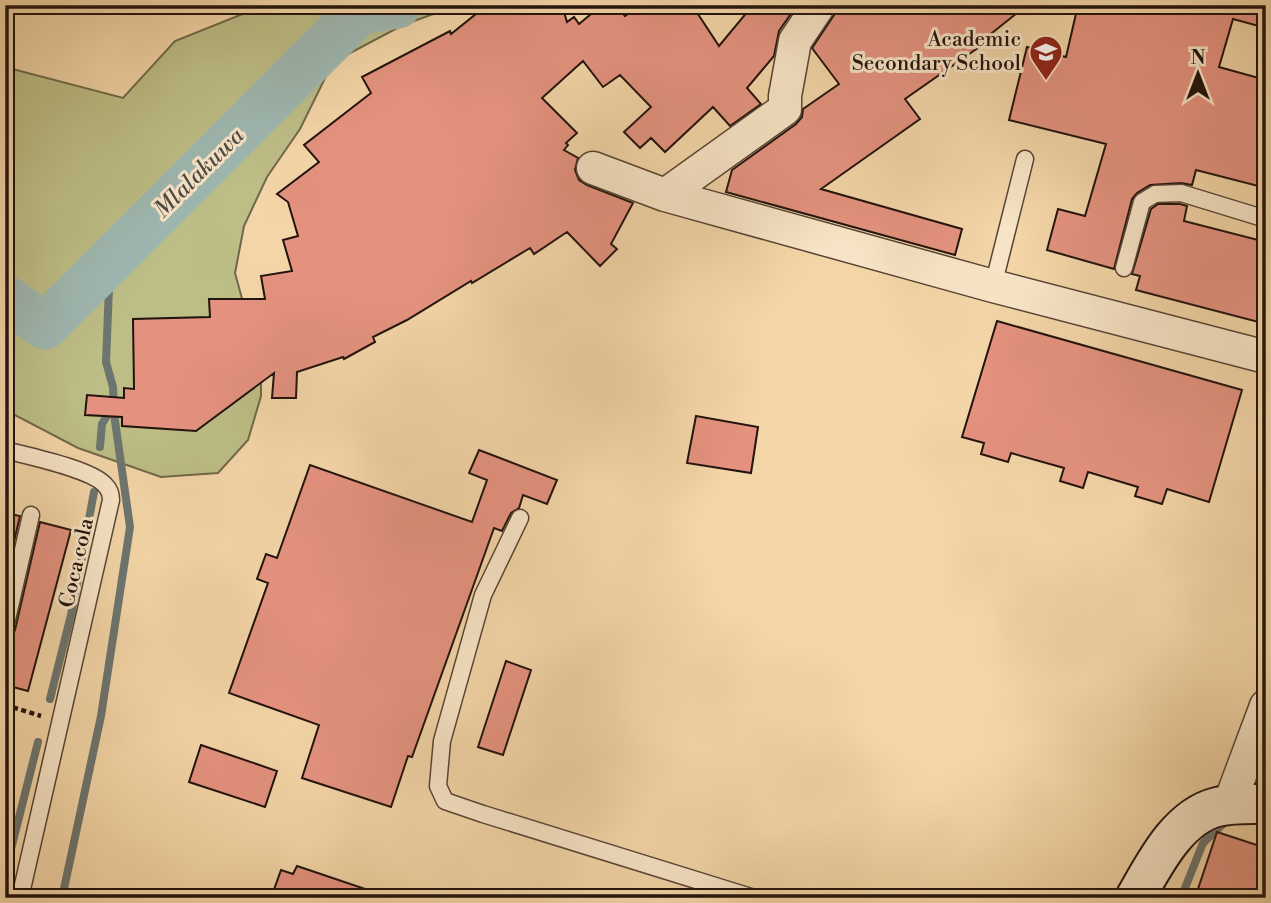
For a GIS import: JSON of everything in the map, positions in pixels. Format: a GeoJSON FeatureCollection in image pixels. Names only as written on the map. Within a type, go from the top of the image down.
{"type":"FeatureCollection","features":[{"type":"Feature","properties":{"kind":"main road"},"geometry":{"type":"LineString","coordinates":[[1135,898],[1178,831],[1196,817],[1214,808],[1247,804]]}},
{"type":"Feature","properties":{"kind":"street"},"geometry":{"type":"LineString","coordinates":[[665,195],[785,109],[795,41],[819,5]]}},
{"type":"Feature","properties":{"kind":"street"},"geometry":{"type":"LineString","coordinates":[[593,168],[665,195],[993,286],[1266,357]]}},
{"type":"Feature","properties":{"kind":"street"},"geometry":{"type":"LineString","coordinates":[[1247,804],[1266,706]]}},
{"type":"Feature","properties":{"kind":"lane"},"geometry":{"type":"LineString","coordinates":[[993,286],[1025,159]]}},
{"type":"Feature","properties":{"kind":"lane"},"geometry":{"type":"LineString","coordinates":[[1124,268],[1142,202],[1155,194],[1181,193],[1266,219]]}},
{"type":"Feature","properties":{"kind":"lane","name":"Coca cola"},"geometry":{"type":"LineString","coordinates":[[5,450],[88,474],[104,483],[111,500],[20,898]]}},
{"type":"Feature","properties":{"kind":"lane"},"geometry":{"type":"LineString","coordinates":[[5,628],[31,515]]}},
{"type":"Feature","properties":{"kind":"lane"},"geometry":{"type":"LineString","coordinates":[[520,518],[483,595],[442,741],[438,786],[445,801],[754,898]]}},
{"type":"Feature","properties":{"kind":"path"},"geometry":{"type":"LineString","coordinates":[[5,705],[62,723]]}},
{"type":"Feature","properties":{"kind":"green space"},"geometry":{"type":"Polygon","coordinates":[[[265,5],[458,5],[403,25],[333,62],[300,129],[267,177],[244,226],[235,273],[261,368],[261,396],[248,440],[218,473],[161,477],[78,448],[5,410],[5,67],[123,98],[175,41],[265,5]]]}},
{"type":"Feature","properties":{"kind":"building"},"geometry":{"type":"Polygon","coordinates":[[[506,5],[562,5],[567,22],[574,17],[579,24],[602,5],[616,5],[625,16],[639,5],[692,5],[719,46],[753,5],[797,5],[779,31],[774,56],[747,88],[761,104],[730,126],[713,107],[665,152],[651,138],[640,148],[624,132],[651,107],[620,75],[603,87],[583,61],[542,98],[577,133],[566,143],[568,145],[564,150],[578,158],[575,170],[579,180],[633,203],[611,244],[617,249],[600,266],[567,232],[534,254],[530,248],[472,283],[471,281],[407,320],[373,337],[375,342],[344,359],[343,357],[297,372],[296,398],[272,398],[274,373],[196,431],[122,426],[122,417],[85,415],[87,395],[124,398],[124,388],[134,389],[133,319],[210,317],[209,299],[265,299],[261,276],[292,271],[283,240],[298,236],[288,202],[277,194],[319,162],[304,145],[371,93],[362,77],[450,31],[451,34],[476,14],[506,5]]]}},
{"type":"Feature","properties":{"kind":"building"},"geometry":{"type":"Polygon","coordinates":[[[837,5],[1027,5],[987,37],[992,38],[905,99],[920,119],[821,189],[962,229],[955,255],[726,192],[732,170],[796,124],[802,117],[803,109],[839,84],[812,48],[834,15],[837,5]]]}},
{"type":"Feature","properties":{"kind":"building"},"geometry":{"type":"Polygon","coordinates":[[[1078,5],[1266,5],[1266,28],[1233,19],[1219,67],[1266,80],[1266,188],[1196,170],[1192,185],[1150,185],[1132,199],[1114,269],[1047,250],[1058,209],[1085,216],[1106,144],[1009,120],[1027,47],[1066,57],[1078,5]]]}},
{"type":"Feature","properties":{"kind":"building"},"geometry":{"type":"Polygon","coordinates":[[[1158,204],[1187,206],[1184,221],[1266,242],[1266,324],[1136,290],[1140,276],[1132,274],[1151,209],[1158,204]]]}},
{"type":"Feature","properties":{"kind":"building"},"geometry":{"type":"Polygon","coordinates":[[[997,321],[1242,390],[1209,502],[1167,489],[1162,504],[1135,496],[1138,487],[1088,472],[1083,488],[1060,481],[1064,468],[1011,453],[1008,462],[981,454],[984,443],[962,437],[997,321]]]}},
{"type":"Feature","properties":{"kind":"building"},"geometry":{"type":"Polygon","coordinates":[[[696,416],[758,427],[751,473],[687,463],[696,416]]]}},
{"type":"Feature","properties":{"kind":"building"},"geometry":{"type":"Polygon","coordinates":[[[479,450],[557,480],[547,504],[523,495],[519,508],[511,513],[502,531],[494,528],[412,757],[408,756],[391,807],[302,778],[319,725],[229,693],[268,583],[257,579],[266,554],[277,558],[310,465],[472,522],[487,480],[469,473],[479,450]]]}},
{"type":"Feature","properties":{"kind":"building"},"geometry":{"type":"Polygon","coordinates":[[[5,513],[20,516],[5,580],[5,513]]]}},
{"type":"Feature","properties":{"kind":"building"},"geometry":{"type":"Polygon","coordinates":[[[40,522],[71,530],[28,691],[5,685],[5,638],[12,636],[15,630],[40,522]]]}},
{"type":"Feature","properties":{"kind":"building"},"geometry":{"type":"Polygon","coordinates":[[[506,661],[531,670],[503,755],[478,747],[506,661]]]}},
{"type":"Feature","properties":{"kind":"building"},"geometry":{"type":"Polygon","coordinates":[[[201,745],[277,771],[265,807],[189,782],[201,745]]]}},
{"type":"Feature","properties":{"kind":"building"},"geometry":{"type":"Polygon","coordinates":[[[1217,832],[1266,848],[1266,898],[1195,898],[1217,832]]]}},
{"type":"Feature","properties":{"kind":"building"},"geometry":{"type":"Polygon","coordinates":[[[297,866],[380,894],[380,898],[271,898],[281,870],[293,874],[297,866]]]}},
{"type":"Feature","properties":{"kind":"waterway","name":"Mlalakuwa"},"geometry":{"type":"LineString","coordinates":[[5,298],[45,326],[360,11],[398,5]]}},
{"type":"Feature","properties":{"kind":"waterway"},"geometry":{"type":"LineString","coordinates":[[62,898],[101,716],[130,527],[114,414],[113,387],[106,362],[110,262]]}},
{"type":"Feature","properties":{"kind":"waterway"},"geometry":{"type":"LineString","coordinates":[[100,447],[102,424],[108,414],[108,406]]}},
{"type":"Feature","properties":{"kind":"waterway"},"geometry":{"type":"LineString","coordinates":[[50,699],[71,615],[94,492]]}},
{"type":"Feature","properties":{"kind":"waterway"},"geometry":{"type":"LineString","coordinates":[[5,873],[38,742]]}},
{"type":"Feature","properties":{"kind":"waterway"},"geometry":{"type":"LineString","coordinates":[[1181,898],[1203,843],[1226,821]]}},
{"type":"Feature","properties":{"kind":"place","name":"Academic Secondary School"},"geometry":{"type":"Point","coordinates":[1046,82]}}]}
